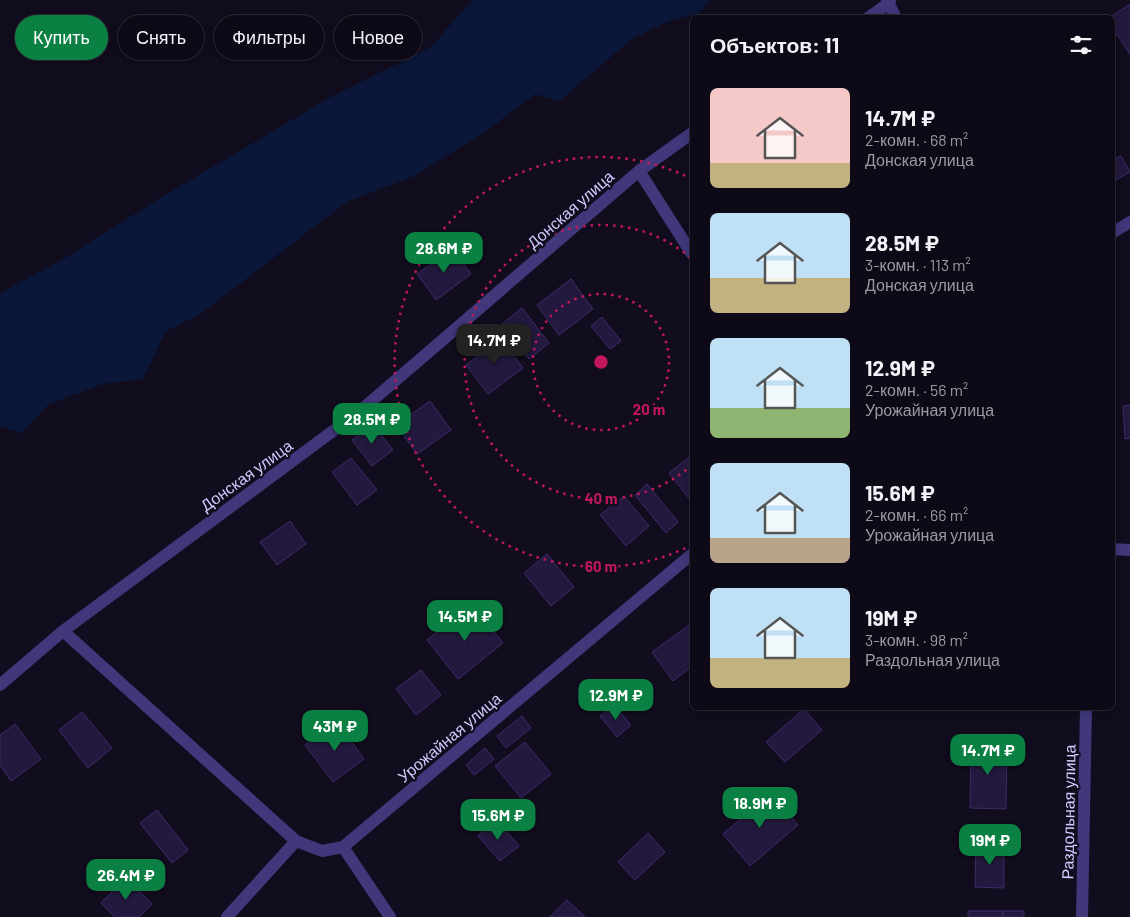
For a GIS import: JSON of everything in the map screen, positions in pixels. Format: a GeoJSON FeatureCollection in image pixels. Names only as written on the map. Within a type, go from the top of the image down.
{"type":"FeatureCollection","features":[{"type":"Feature","properties":{"kind":"street"},"geometry":{"type":"LineString","coordinates":[[872,15],[889,1],[895,15]]}},
{"type":"Feature","properties":{"kind":"street","name":"Донская улица"},"geometry":{"type":"LineString","coordinates":[[0,685],[63,631],[360,411],[639,171],[690,134]]}},
{"type":"Feature","properties":{"kind":"street"},"geometry":{"type":"LineString","coordinates":[[639,171],[690,251]]}},
{"type":"Feature","properties":{"kind":"street"},"geometry":{"type":"LineString","coordinates":[[1115,231],[1130,222]]}},
{"type":"Feature","properties":{"kind":"street"},"geometry":{"type":"LineString","coordinates":[[1115,549],[1130,550]]}},
{"type":"Feature","properties":{"kind":"street","name":"Урожайная улица"},"geometry":{"type":"LineString","coordinates":[[343,847],[690,556]]}},
{"type":"Feature","properties":{"kind":"street"},"geometry":{"type":"LineString","coordinates":[[63,631],[296,841],[322,851],[343,847],[390,917]]}},
{"type":"Feature","properties":{"kind":"street","name":"Раздольная улица"},"geometry":{"type":"LineString","coordinates":[[1082,917],[1086,710]]}},
{"type":"Feature","properties":{"kind":"street"},"geometry":{"type":"LineString","coordinates":[[227,917],[296,841]]}},
{"type":"Feature","properties":{"kind":"water"},"geometry":{"type":"Polygon","coordinates":[[[472,0],[710,0],[700,13],[669,21],[632,39],[559,101],[535,94],[482,134],[414,176],[347,202],[200,314],[166,331],[143,379],[102,384],[48,405],[21,433],[0,426],[0,293],[60,261],[157,200],[327,99],[405,60],[422,60],[422,52],[431,47],[472,0]]]}},
{"type":"Feature","properties":{"kind":"building"},"geometry":{"type":"Polygon","coordinates":[[[1130,4],[1130,54],[1115,32],[1114,15],[1130,4]]]}},
{"type":"Feature","properties":{"kind":"building"},"geometry":{"type":"Polygon","coordinates":[[[1121,156],[1130,172],[1115,180],[1115,159],[1121,156]]]}},
{"type":"Feature","properties":{"kind":"building"},"geometry":{"type":"Polygon","coordinates":[[[452,249],[471,274],[436,300],[417,274],[452,249]]]}},
{"type":"Feature","properties":{"kind":"building"},"geometry":{"type":"Polygon","coordinates":[[[571,279],[593,309],[559,335],[537,305],[571,279]]]}},
{"type":"Feature","properties":{"kind":"building"},"geometry":{"type":"Polygon","coordinates":[[[522,308],[549,343],[529,359],[502,324],[522,308]]]}},
{"type":"Feature","properties":{"kind":"building"},"geometry":{"type":"Polygon","coordinates":[[[602,317],[621,341],[610,349],[591,326],[602,317]]]}},
{"type":"Feature","properties":{"kind":"building"},"geometry":{"type":"Polygon","coordinates":[[[501,339],[523,368],[488,394],[466,365],[501,339]]]}},
{"type":"Feature","properties":{"kind":"building"},"geometry":{"type":"Polygon","coordinates":[[[430,401],[451,430],[417,454],[396,425],[430,401]]]}},
{"type":"Feature","properties":{"kind":"building"},"geometry":{"type":"Polygon","coordinates":[[[1130,405],[1130,438],[1125,439],[1123,406],[1130,405]]]}},
{"type":"Feature","properties":{"kind":"building"},"geometry":{"type":"Polygon","coordinates":[[[373,424],[393,450],[372,466],[352,440],[373,424]]]}},
{"type":"Feature","properties":{"kind":"building"},"geometry":{"type":"Polygon","coordinates":[[[690,457],[690,500],[669,473],[690,457]]]}},
{"type":"Feature","properties":{"kind":"building"},"geometry":{"type":"Polygon","coordinates":[[[351,458],[377,490],[357,505],[332,472],[351,458]]]}},
{"type":"Feature","properties":{"kind":"building"},"geometry":{"type":"Polygon","coordinates":[[[647,484],[678,522],[666,533],[635,495],[647,484]]]}},
{"type":"Feature","properties":{"kind":"building"},"geometry":{"type":"Polygon","coordinates":[[[624,496],[649,526],[626,546],[600,515],[624,496]]]}},
{"type":"Feature","properties":{"kind":"building"},"geometry":{"type":"Polygon","coordinates":[[[290,521],[306,544],[277,565],[260,542],[290,521]]]}},
{"type":"Feature","properties":{"kind":"building"},"geometry":{"type":"Polygon","coordinates":[[[547,554],[574,587],[551,606],[524,573],[547,554]]]}},
{"type":"Feature","properties":{"kind":"building"},"geometry":{"type":"Polygon","coordinates":[[[472,604],[503,643],[458,679],[427,640],[472,604]]]}},
{"type":"Feature","properties":{"kind":"building"},"geometry":{"type":"Polygon","coordinates":[[[689,625],[690,668],[673,681],[652,652],[689,625]]]}},
{"type":"Feature","properties":{"kind":"building"},"geometry":{"type":"Polygon","coordinates":[[[421,670],[441,695],[416,715],[396,689],[421,670]]]}},
{"type":"Feature","properties":{"kind":"building"},"geometry":{"type":"Polygon","coordinates":[[[614,705],[631,725],[617,737],[600,716],[614,705]]]}},
{"type":"Feature","properties":{"kind":"building"},"geometry":{"type":"Polygon","coordinates":[[[803,710],[822,730],[785,762],[766,742],[803,710]]]}},
{"type":"Feature","properties":{"kind":"building"},"geometry":{"type":"Polygon","coordinates":[[[82,712],[112,748],[88,768],[59,730],[82,712]]]}},
{"type":"Feature","properties":{"kind":"building"},"geometry":{"type":"Polygon","coordinates":[[[522,716],[531,728],[506,748],[497,736],[522,716]]]}},
{"type":"Feature","properties":{"kind":"building"},"geometry":{"type":"Polygon","coordinates":[[[337,722],[364,759],[333,782],[305,745],[337,722]]]}},
{"type":"Feature","properties":{"kind":"building"},"geometry":{"type":"Polygon","coordinates":[[[15,724],[41,759],[11,781],[0,765],[0,735],[15,724]]]}},
{"type":"Feature","properties":{"kind":"building"},"geometry":{"type":"Polygon","coordinates":[[[525,742],[551,774],[521,798],[495,766],[525,742]]]}},
{"type":"Feature","properties":{"kind":"building"},"geometry":{"type":"Polygon","coordinates":[[[971,743],[1007,744],[1006,809],[970,808],[971,743]]]}},
{"type":"Feature","properties":{"kind":"building"},"geometry":{"type":"Polygon","coordinates":[[[485,748],[494,759],[474,775],[466,765],[485,748]]]}},
{"type":"Feature","properties":{"kind":"building"},"geometry":{"type":"Polygon","coordinates":[[[771,793],[798,825],[750,866],[723,834],[771,793]]]}},
{"type":"Feature","properties":{"kind":"building"},"geometry":{"type":"Polygon","coordinates":[[[157,810],[188,850],[172,863],[140,823],[157,810]]]}},
{"type":"Feature","properties":{"kind":"building"},"geometry":{"type":"Polygon","coordinates":[[[497,820],[519,846],[500,861],[478,836],[497,820]]]}},
{"type":"Feature","properties":{"kind":"building"},"geometry":{"type":"Polygon","coordinates":[[[648,833],[665,852],[635,880],[618,862],[648,833]]]}},
{"type":"Feature","properties":{"kind":"building"},"geometry":{"type":"Polygon","coordinates":[[[976,845],[1004,845],[1004,888],[975,887],[976,845]]]}},
{"type":"Feature","properties":{"kind":"building"},"geometry":{"type":"Polygon","coordinates":[[[126,878],[152,904],[139,917],[115,917],[101,903],[126,878]]]}},
{"type":"Feature","properties":{"kind":"building"},"geometry":{"type":"Polygon","coordinates":[[[567,900],[585,917],[550,917],[567,900]]]}},
{"type":"Feature","properties":{"kind":"building"},"geometry":{"type":"Polygon","coordinates":[[[968,911],[1003,911],[1003,917],[968,917],[968,911]]]}},
{"type":"Feature","properties":{"kind":"building"},"geometry":{"type":"Polygon","coordinates":[[[1003,911],[1024,911],[1024,917],[1003,917],[1003,911]]]}}]}
